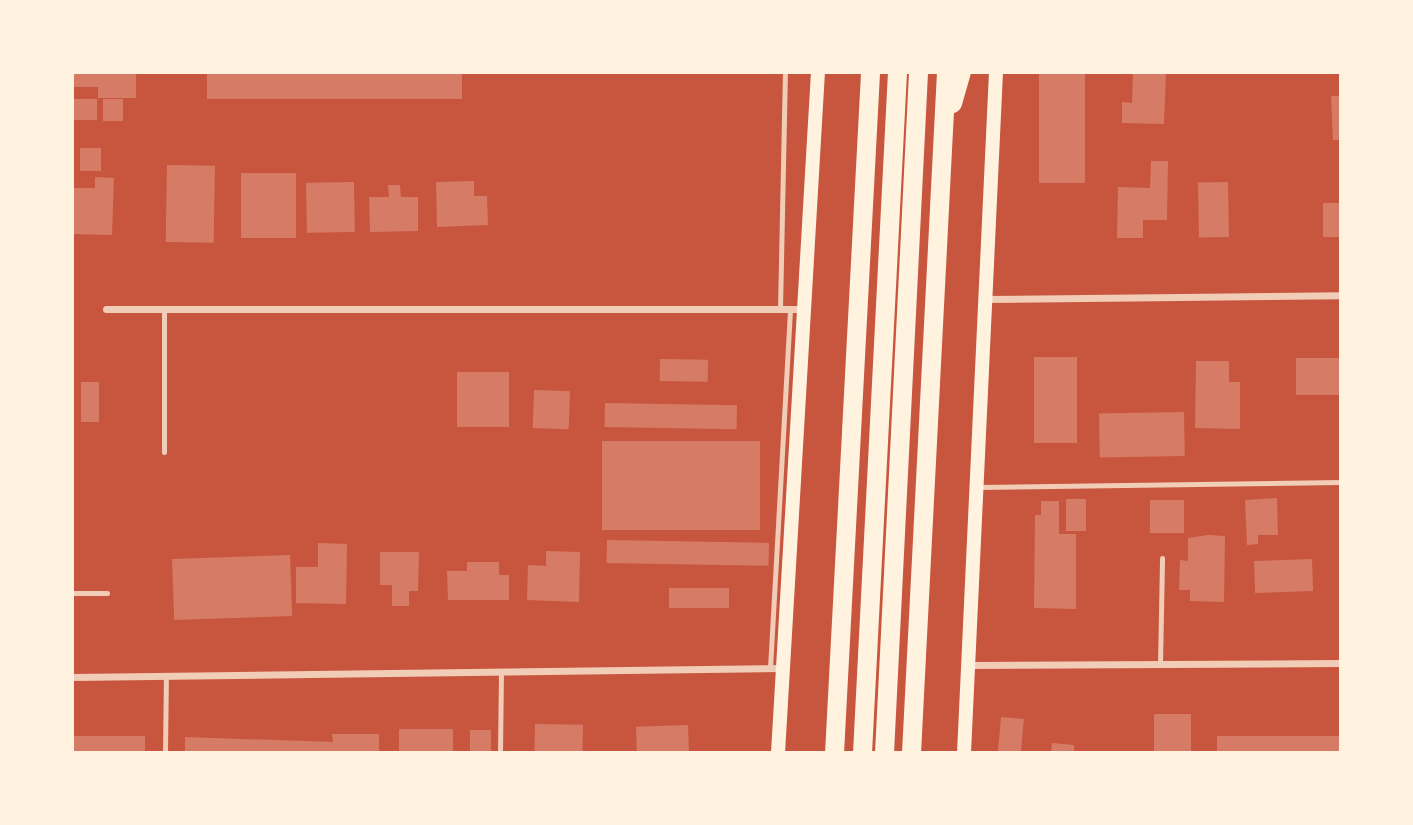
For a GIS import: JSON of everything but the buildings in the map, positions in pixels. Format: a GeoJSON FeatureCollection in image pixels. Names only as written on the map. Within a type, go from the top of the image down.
{"type":"FeatureCollection","features":[{"type":"Feature","properties":{"kind":"highway"},"geometry":{"type":"LineString","coordinates":[[834,753],[870,72]]}},
{"type":"Feature","properties":{"kind":"highway"},"geometry":{"type":"LineString","coordinates":[[862,753],[897,72]]}},
{"type":"Feature","properties":{"kind":"highway"},"geometry":{"type":"LineString","coordinates":[[884,753],[918,72]]}},
{"type":"Feature","properties":{"kind":"highway"},"geometry":{"type":"LineString","coordinates":[[911,753],[946,72]]}},
{"type":"Feature","properties":{"kind":"highway"},"geometry":{"type":"LineString","coordinates":[[943,135],[961,72]]}},
{"type":"Feature","properties":{"kind":"main road"},"geometry":{"type":"LineString","coordinates":[[778,753],[777,668],[796,309],[818,72]]}},
{"type":"Feature","properties":{"kind":"main road"},"geometry":{"type":"LineString","coordinates":[[964,753],[996,72]]}},
{"type":"Feature","properties":{"kind":"street"},"geometry":{"type":"LineString","coordinates":[[985,299],[1341,295]]}},
{"type":"Feature","properties":{"kind":"street"},"geometry":{"type":"LineString","coordinates":[[106,309],[796,309]]}},
{"type":"Feature","properties":{"kind":"street"},"geometry":{"type":"LineString","coordinates":[[969,665],[1341,663]]}},
{"type":"Feature","properties":{"kind":"street"},"geometry":{"type":"LineString","coordinates":[[72,677],[777,668]]}},
{"type":"Feature","properties":{"kind":"lane"},"geometry":{"type":"LineString","coordinates":[[780,309],[785,72]]}},
{"type":"Feature","properties":{"kind":"lane"},"geometry":{"type":"LineString","coordinates":[[164,309],[164,452]]}},
{"type":"Feature","properties":{"kind":"lane"},"geometry":{"type":"LineString","coordinates":[[975,487],[1341,482]]}},
{"type":"Feature","properties":{"kind":"lane"},"geometry":{"type":"LineString","coordinates":[[1160,665],[1162,558]]}},
{"type":"Feature","properties":{"kind":"lane"},"geometry":{"type":"LineString","coordinates":[[72,593],[107,593]]}},
{"type":"Feature","properties":{"kind":"lane"},"geometry":{"type":"LineString","coordinates":[[500,753],[501,672]]}},
{"type":"Feature","properties":{"kind":"lane"},"geometry":{"type":"LineString","coordinates":[[165,753],[166,676]]}}]}
